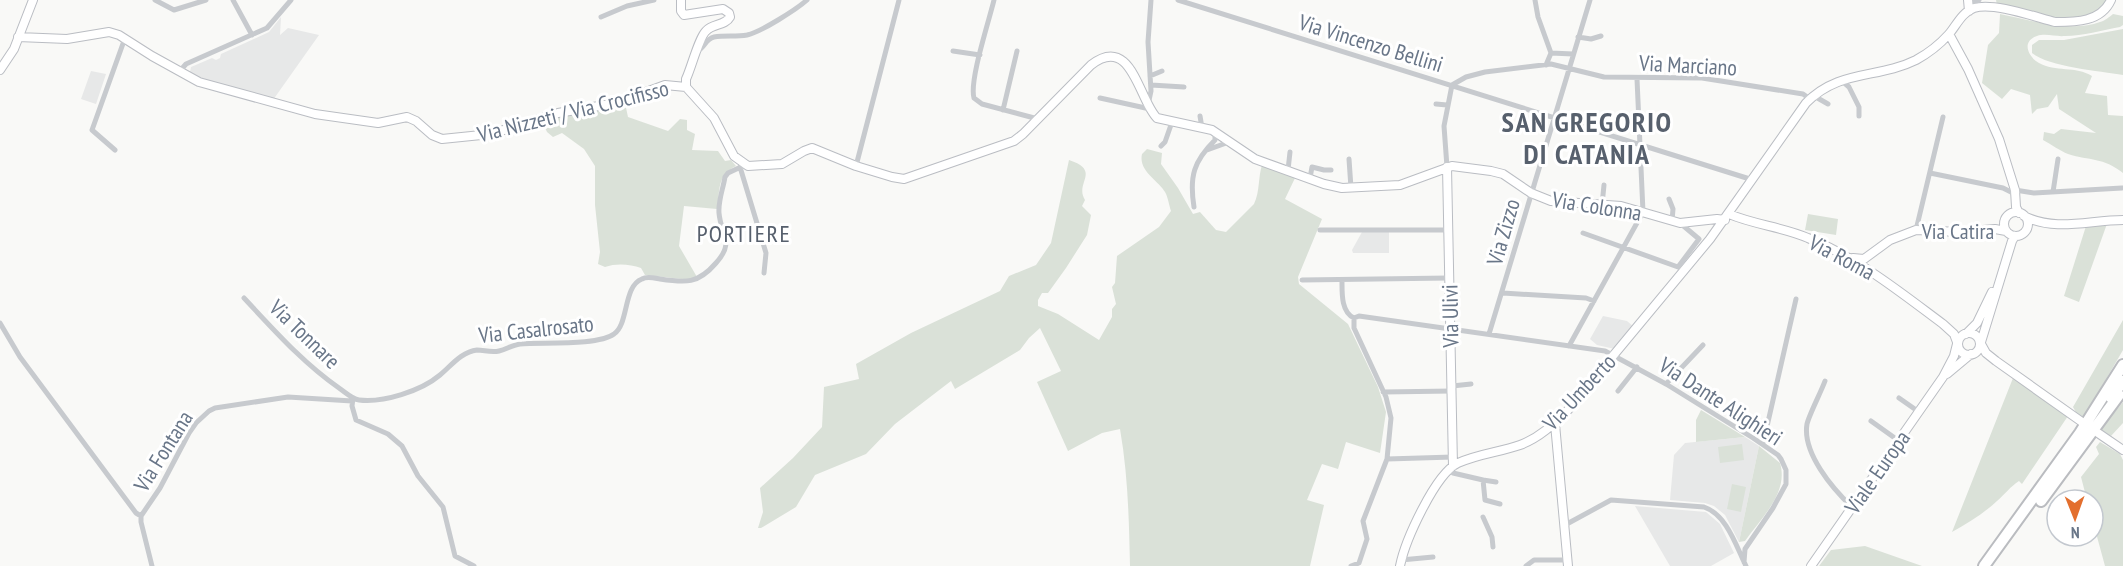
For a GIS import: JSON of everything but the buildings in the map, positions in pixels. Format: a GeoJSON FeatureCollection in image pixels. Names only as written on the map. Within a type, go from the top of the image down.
{"type":"FeatureCollection","features":[{"type":"Feature","properties":{"kind":"highway"},"geometry":{"type":"LineString","coordinates":[[2101,402],[2123,365]]}},
{"type":"Feature","properties":{"kind":"highway"},"geometry":{"type":"LineString","coordinates":[[1984,566],[2123,372]]}},
{"type":"Feature","properties":{"kind":"highway"},"geometry":{"type":"LineString","coordinates":[[1991,566],[2123,381]]}},
{"type":"Feature","properties":{"kind":"highway"},"geometry":{"type":"LineString","coordinates":[[1991,566],[2123,390]]}},
{"type":"Feature","properties":{"kind":"street"},"geometry":{"type":"LineString","coordinates":[[0,70],[9,58],[33,0]]}},
{"type":"Feature","properties":{"kind":"street"},"geometry":{"type":"LineString","coordinates":[[154,0],[174,10],[206,0]]}},
{"type":"Feature","properties":{"kind":"street"},"geometry":{"type":"LineString","coordinates":[[233,0],[252,35]]}},
{"type":"Feature","properties":{"kind":"street"},"geometry":{"type":"LineString","coordinates":[[601,17],[627,6],[654,0]]}},
{"type":"Feature","properties":{"kind":"street"},"geometry":{"type":"LineString","coordinates":[[681,0],[681,11],[684,15],[717,9],[723,9],[729,13],[729,20],[712,26],[702,37],[686,79],[686,87],[714,118],[734,156],[742,166],[766,253],[764,273]]}},
{"type":"Feature","properties":{"kind":"street"},"geometry":{"type":"LineString","coordinates":[[697,51],[714,37],[750,34],[764,28],[807,0]]}},
{"type":"Feature","properties":{"kind":"street"},"geometry":{"type":"LineString","coordinates":[[856,166],[899,0]]}},
{"type":"Feature","properties":{"kind":"street"},"geometry":{"type":"LineString","coordinates":[[994,0],[973,86],[974,98],[982,104],[1038,119]]}},
{"type":"Feature","properties":{"kind":"street"},"geometry":{"type":"LineString","coordinates":[[1149,107],[1151,85],[1148,42],[1151,0]]}},
{"type":"Feature","properties":{"kind":"street","name":"Via Vincenzo Bellini"},"geometry":{"type":"LineString","coordinates":[[1178,0],[1753,180]]}},
{"type":"Feature","properties":{"kind":"street"},"geometry":{"type":"LineString","coordinates":[[1535,0],[1538,17],[1551,51],[1544,65]]}},
{"type":"Feature","properties":{"kind":"street","name":"Via Zizzo"},"geometry":{"type":"LineString","coordinates":[[1489,334],[1590,0]]}},
{"type":"Feature","properties":{"kind":"street"},"geometry":{"type":"LineString","coordinates":[[1727,217],[1810,97],[1841,80],[1909,63],[1929,51],[1949,34],[1968,5],[1979,0]]}},
{"type":"Feature","properties":{"kind":"street"},"geometry":{"type":"LineString","coordinates":[[1968,5],[1977,8],[1992,7],[2055,22],[2092,18],[2102,14],[2111,0]]}},
{"type":"Feature","properties":{"kind":"street"},"geometry":{"type":"LineString","coordinates":[[179,72],[186,64],[267,28],[290,1]]}},
{"type":"Feature","properties":{"kind":"street","name":"Via Nizzeti / Via Crocifisso"},"geometry":{"type":"LineString","coordinates":[[18,38],[67,39],[105,31],[125,38],[199,82],[315,114],[378,123],[407,117],[416,121],[436,137],[449,139],[491,134],[558,112],[616,103],[665,85],[686,87]]}},
{"type":"Feature","properties":{"kind":"street"},"geometry":{"type":"LineString","coordinates":[[1949,34],[1960,52],[1994,129],[2010,174],[2016,207],[2028,224],[2022,235],[2010,234]]}},
{"type":"Feature","properties":{"kind":"street"},"geometry":{"type":"LineString","coordinates":[[1578,37],[1591,39],[1600,36]]}},
{"type":"Feature","properties":{"kind":"street"},"geometry":{"type":"LineString","coordinates":[[115,150],[92,130],[125,38]]}},
{"type":"Feature","properties":{"kind":"street"},"geometry":{"type":"LineString","coordinates":[[953,51],[980,55]]}},
{"type":"Feature","properties":{"kind":"street"},"geometry":{"type":"LineString","coordinates":[[1003,110],[1017,51]]}},
{"type":"Feature","properties":{"kind":"street"},"geometry":{"type":"LineString","coordinates":[[1551,51],[1573,54]]}},
{"type":"Feature","properties":{"kind":"street"},"geometry":{"type":"LineString","coordinates":[[742,166],[782,164],[809,148],[816,148],[856,166],[904,179],[1014,141],[1091,65],[1106,57],[1122,62],[1132,70],[1149,107],[1157,118],[1215,132],[1255,159],[1324,184],[1342,188],[1400,185],[1447,167],[1444,126],[1452,85]]}},
{"type":"Feature","properties":{"kind":"street","name":"Via Marciano"},"geometry":{"type":"LineString","coordinates":[[1452,85],[1466,77],[1485,72],[1544,65],[1569,68],[1604,77],[1702,78],[1810,97]]}},
{"type":"Feature","properties":{"kind":"street"},"geometry":{"type":"LineString","coordinates":[[1150,76],[1162,71]]}},
{"type":"Feature","properties":{"kind":"street"},"geometry":{"type":"LineString","coordinates":[[1569,346],[1643,212],[1637,79]]}},
{"type":"Feature","properties":{"kind":"street"},"geometry":{"type":"LineString","coordinates":[[1841,80],[1849,87],[1859,107],[1859,116]]}},
{"type":"Feature","properties":{"kind":"street"},"geometry":{"type":"LineString","coordinates":[[1151,85],[1184,87]]}},
{"type":"Feature","properties":{"kind":"street"},"geometry":{"type":"LineString","coordinates":[[1810,97],[1828,104]]}},
{"type":"Feature","properties":{"kind":"street"},"geometry":{"type":"LineString","coordinates":[[1100,98],[1149,107]]}},
{"type":"Feature","properties":{"kind":"street"},"geometry":{"type":"LineString","coordinates":[[1436,104],[1447,105]]}},
{"type":"Feature","properties":{"kind":"street"},"geometry":{"type":"LineString","coordinates":[[1200,116],[1202,128]]}},
{"type":"Feature","properties":{"kind":"street"},"geometry":{"type":"LineString","coordinates":[[1916,230],[1943,117]]}},
{"type":"Feature","properties":{"kind":"street"},"geometry":{"type":"LineString","coordinates":[[1161,146],[1165,142],[1172,122]]}},
{"type":"Feature","properties":{"kind":"street"},"geometry":{"type":"LineString","coordinates":[[1194,207],[1192,195],[1194,173],[1203,152],[1215,140],[1215,132]]}},
{"type":"Feature","properties":{"kind":"street"},"geometry":{"type":"LineString","coordinates":[[1203,152],[1230,141]]}},
{"type":"Feature","properties":{"kind":"street"},"geometry":{"type":"LineString","coordinates":[[1288,170],[1290,152]]}},
{"type":"Feature","properties":{"kind":"street"},"geometry":{"type":"LineString","coordinates":[[1349,159],[1351,188]]}},
{"type":"Feature","properties":{"kind":"street"},"geometry":{"type":"LineString","coordinates":[[2053,192],[2058,159]]}},
{"type":"Feature","properties":{"kind":"street","name":"Via Casalrosato"},"geometry":{"type":"LineString","coordinates":[[353,401],[391,398],[415,390],[433,381],[465,354],[477,350],[490,352],[500,351],[517,344],[595,341],[614,334],[618,330],[627,302],[639,279],[693,281],[698,280],[716,264],[724,253],[727,242],[719,213],[725,177],[742,166]]}},
{"type":"Feature","properties":{"kind":"street"},"geometry":{"type":"LineString","coordinates":[[1310,178],[1312,167],[1330,170]]}},
{"type":"Feature","properties":{"kind":"street","name":"Via Colonna"},"geometry":{"type":"LineString","coordinates":[[1447,167],[1497,172],[1551,201],[1621,206],[1676,222]]}},
{"type":"Feature","properties":{"kind":"street","name":"Via Ulivi"},"geometry":{"type":"LineString","coordinates":[[1447,167],[1452,464]]}},
{"type":"Feature","properties":{"kind":"street"},"geometry":{"type":"LineString","coordinates":[[1930,172],[2013,191],[2034,193],[2122,188]]}},
{"type":"Feature","properties":{"kind":"street"},"geometry":{"type":"LineString","coordinates":[[1602,205],[1604,185]]}},
{"type":"Feature","properties":{"kind":"street"},"geometry":{"type":"LineString","coordinates":[[1943,377],[1978,350],[1981,343],[2012,241],[2004,223],[2010,214],[2013,191]]}},
{"type":"Feature","properties":{"kind":"street"},"geometry":{"type":"LineString","coordinates":[[1583,233],[1678,267],[1700,239],[1676,222],[1669,199]]}},
{"type":"Feature","properties":{"kind":"street"},"geometry":{"type":"LineString","coordinates":[[2010,214],[2021,214],[2041,223],[2083,225],[2123,219]]}},
{"type":"Feature","properties":{"kind":"street","name":"Via Roma"},"geometry":{"type":"LineString","coordinates":[[1676,222],[1727,217],[1800,235],[1846,255],[1943,324]]}},
{"type":"Feature","properties":{"kind":"street","name":"Via Umberto"},"geometry":{"type":"LineString","coordinates":[[1452,464],[1522,444],[1555,424],[1586,390],[1727,217]]}},
{"type":"Feature","properties":{"kind":"street"},"geometry":{"type":"LineString","coordinates":[[2026,230],[2041,223]]}},
{"type":"Feature","properties":{"kind":"street","name":"Via Catira"},"geometry":{"type":"LineString","coordinates":[[1869,256],[1890,240],[1916,230],[1959,232],[1995,229],[2010,234]]}},
{"type":"Feature","properties":{"kind":"street"},"geometry":{"type":"LineString","coordinates":[[1320,230],[1448,230]]}},
{"type":"Feature","properties":{"kind":"street"},"geometry":{"type":"LineString","coordinates":[[1943,377],[1954,356],[1957,343],[1977,323],[1987,306],[2010,234]]}},
{"type":"Feature","properties":{"kind":"street"},"geometry":{"type":"LineString","coordinates":[[1846,255],[1858,260],[1869,256]]}},
{"type":"Feature","properties":{"kind":"street"},"geometry":{"type":"LineString","coordinates":[[1869,256],[1867,265],[1869,270]]}},
{"type":"Feature","properties":{"kind":"street"},"geometry":{"type":"LineString","coordinates":[[1302,280],[1449,278]]}},
{"type":"Feature","properties":{"kind":"street"},"geometry":{"type":"LineString","coordinates":[[1342,280],[1342,300],[1347,313],[1354,318],[1354,328],[1383,392],[1391,418],[1387,459],[1363,521],[1367,539],[1359,563],[1351,566]]}},
{"type":"Feature","properties":{"kind":"street"},"geometry":{"type":"LineString","coordinates":[[1503,292],[1586,298],[1594,301]]}},
{"type":"Feature","properties":{"kind":"street","name":"Via Tonnare"},"geometry":{"type":"LineString","coordinates":[[244,298],[302,359],[353,401],[356,420],[388,434],[402,446],[426,489],[438,498],[443,507],[455,556],[474,566]]}},
{"type":"Feature","properties":{"kind":"street"},"geometry":{"type":"LineString","coordinates":[[1763,444],[1796,299]]}},
{"type":"Feature","properties":{"kind":"street","name":"Via Dante Alighieri"},"geometry":{"type":"LineString","coordinates":[[1354,318],[1359,316],[1605,351],[1666,384],[1763,444],[1781,459],[1786,484],[1781,496],[1745,549],[1745,564]]}},
{"type":"Feature","properties":{"kind":"street"},"geometry":{"type":"LineString","coordinates":[[0,323],[20,357],[136,513],[141,516]]}},
{"type":"Feature","properties":{"kind":"street"},"geometry":{"type":"LineString","coordinates":[[1943,324],[1965,334],[1977,336],[1986,353],[2082,422]]}},
{"type":"Feature","properties":{"kind":"street"},"geometry":{"type":"LineString","coordinates":[[1943,324],[1954,334],[1963,352],[1982,354],[1996,361]]}},
{"type":"Feature","properties":{"kind":"street"},"geometry":{"type":"LineString","coordinates":[[1666,384],[1703,345]]}},
{"type":"Feature","properties":{"kind":"street"},"geometry":{"type":"LineString","coordinates":[[1618,391],[1637,367]]}},
{"type":"Feature","properties":{"kind":"street","name":"Viale Europa"},"geometry":{"type":"LineString","coordinates":[[1811,566],[1943,377]]}},
{"type":"Feature","properties":{"kind":"street"},"geometry":{"type":"LineString","coordinates":[[1825,381],[1807,422],[1807,433],[1814,461],[1852,507]]}},
{"type":"Feature","properties":{"kind":"street"},"geometry":{"type":"LineString","coordinates":[[1383,392],[1452,388],[1471,384]]}},
{"type":"Feature","properties":{"kind":"street","name":"Via Fontana"},"geometry":{"type":"LineString","coordinates":[[152,566],[141,516],[160,488],[189,433],[209,411],[215,408],[288,397],[353,401]]}},
{"type":"Feature","properties":{"kind":"street"},"geometry":{"type":"LineString","coordinates":[[1899,398],[1919,412]]}},
{"type":"Feature","properties":{"kind":"street"},"geometry":{"type":"LineString","coordinates":[[1871,421],[1899,441]]}},
{"type":"Feature","properties":{"kind":"street"},"geometry":{"type":"LineString","coordinates":[[1526,566],[1534,560],[1568,563],[1555,424]]}},
{"type":"Feature","properties":{"kind":"street"},"geometry":{"type":"LineString","coordinates":[[2098,433],[2123,450]]}},
{"type":"Feature","properties":{"kind":"street"},"geometry":{"type":"LineString","coordinates":[[1387,459],[1452,464]]}},
{"type":"Feature","properties":{"kind":"street"},"geometry":{"type":"LineString","coordinates":[[1452,464],[1453,473],[1496,482]]}},
{"type":"Feature","properties":{"kind":"street"},"geometry":{"type":"LineString","coordinates":[[1401,563],[1423,507],[1452,464]]}},
{"type":"Feature","properties":{"kind":"street"},"geometry":{"type":"LineString","coordinates":[[1483,480],[1485,500],[1500,504]]}},
{"type":"Feature","properties":{"kind":"street"},"geometry":{"type":"LineString","coordinates":[[1565,525],[1611,500],[1710,509],[1717,514],[1745,564]]}},
{"type":"Feature","properties":{"kind":"street"},"geometry":{"type":"LineString","coordinates":[[1483,517],[1492,537],[1493,547]]}},
{"type":"Feature","properties":{"kind":"street"},"geometry":{"type":"LineString","coordinates":[[1736,546],[1743,546],[1750,542]]}},
{"type":"Feature","properties":{"kind":"street"},"geometry":{"type":"LineString","coordinates":[[1401,563],[1433,557]]}},
{"type":"Feature","properties":{"kind":"shaded area"},"geometry":{"type":"Polygon","coordinates":[[[1996,0],[2107,0],[2097,11],[2085,17],[2071,19],[2040,16],[1997,5],[1996,0]]]}},
{"type":"Feature","properties":{"kind":"shaded area"},"geometry":{"type":"Polygon","coordinates":[[[2000,14],[2063,26],[2089,25],[2107,19],[2113,14],[2123,16],[2123,25],[2120,27],[2072,36],[2040,35],[2029,41],[2028,49],[2035,60],[2045,66],[2079,71],[2092,76],[2085,93],[2107,96],[2108,115],[2123,116],[2123,173],[2109,164],[2068,154],[2043,140],[2044,132],[2054,134],[2061,129],[2096,133],[2059,109],[2057,94],[2048,107],[2037,109],[2032,114],[2030,95],[2011,89],[2002,99],[1982,83],[1988,45],[1999,33],[2000,14]]]}},
{"type":"Feature","properties":{"kind":"shaded area"},"geometry":{"type":"Polygon","coordinates":[[[281,17],[280,35],[288,28],[319,35],[273,100],[192,76],[191,67],[212,58],[216,60],[221,54],[269,32],[281,17]]]}},
{"type":"Feature","properties":{"kind":"shaded area"},"geometry":{"type":"Polygon","coordinates":[[[2123,29],[2123,75],[2062,65],[2032,53],[2032,45],[2039,40],[2064,40],[2123,29]]]}},
{"type":"Feature","properties":{"kind":"shaded area"},"geometry":{"type":"Polygon","coordinates":[[[91,71],[106,74],[96,104],[81,99],[91,71]]]}},
{"type":"Feature","properties":{"kind":"shaded area"},"geometry":{"type":"Polygon","coordinates":[[[625,103],[628,117],[668,131],[680,119],[687,120],[687,130],[695,134],[692,150],[718,151],[725,161],[731,160],[736,166],[722,179],[717,209],[684,206],[679,246],[697,277],[691,280],[645,275],[641,268],[632,266],[605,267],[598,264],[600,252],[595,205],[595,166],[584,149],[562,133],[553,137],[547,132],[542,121],[567,114],[618,107],[625,103]]]}},
{"type":"Feature","properties":{"kind":"shaded area"},"geometry":{"type":"Polygon","coordinates":[[[1147,149],[1162,153],[1161,164],[1193,214],[1200,212],[1216,230],[1226,232],[1254,204],[1262,165],[1295,178],[1285,199],[1322,219],[1298,277],[1299,284],[1348,324],[1378,387],[1386,412],[1380,453],[1346,442],[1338,469],[1322,464],[1307,500],[1324,505],[1310,566],[1130,566],[1129,515],[1120,429],[1102,433],[1068,451],[1037,382],[1061,371],[1040,328],[1020,350],[955,389],[951,381],[895,424],[866,454],[815,475],[796,507],[758,528],[763,512],[760,488],[822,427],[824,387],[859,379],[856,364],[911,333],[1000,291],[1009,276],[1036,265],[1051,243],[1069,160],[1079,164],[1086,173],[1082,188],[1085,200],[1082,206],[1091,215],[1087,235],[1048,293],[1042,293],[1038,306],[1058,314],[1099,340],[1112,317],[1112,309],[1116,304],[1112,287],[1115,283],[1117,256],[1159,227],[1171,211],[1165,192],[1143,166],[1142,154],[1147,149]]]}},
{"type":"Feature","properties":{"kind":"shaded area"},"geometry":{"type":"Polygon","coordinates":[[[1808,214],[1838,219],[1836,235],[1805,230],[1808,214]]]}},
{"type":"Feature","properties":{"kind":"shaded area"},"geometry":{"type":"Polygon","coordinates":[[[2108,221],[2079,302],[2064,296],[2086,226],[2108,221]]]}},
{"type":"Feature","properties":{"kind":"shaded area"},"geometry":{"type":"Polygon","coordinates":[[[1362,232],[1389,232],[1389,253],[1353,253],[1352,250],[1362,232]]]}},
{"type":"Feature","properties":{"kind":"shaded area"},"geometry":{"type":"Polygon","coordinates":[[[1603,316],[1627,321],[1634,327],[1615,349],[1597,345],[1590,339],[1603,316]]]}},
{"type":"Feature","properties":{"kind":"shaded area"},"geometry":{"type":"Polygon","coordinates":[[[2123,320],[2123,350],[2083,419],[2073,407],[2123,320]]]}},
{"type":"Feature","properties":{"kind":"shaded area"},"geometry":{"type":"Polygon","coordinates":[[[2013,378],[2068,416],[2022,484],[2019,481],[1986,510],[1952,532],[2013,378]]]}},
{"type":"Feature","properties":{"kind":"shaded area"},"geometry":{"type":"Polygon","coordinates":[[[2123,402],[2123,423],[2111,436],[2100,430],[2123,402]]]}},
{"type":"Feature","properties":{"kind":"shaded area"},"geometry":{"type":"Polygon","coordinates":[[[1701,410],[1745,437],[1696,442],[1696,420],[1701,410]]]}},
{"type":"Feature","properties":{"kind":"shaded area"},"geometry":{"type":"Polygon","coordinates":[[[1745,437],[1759,446],[1739,542],[1725,515],[1714,506],[1670,500],[1674,455],[1685,443],[1745,437]]]}},
{"type":"Feature","properties":{"kind":"shaded area"},"geometry":{"type":"Polygon","coordinates":[[[2100,442],[2120,454],[2123,460],[2123,566],[2105,566],[2100,548],[2105,548],[2105,488],[2084,488],[2081,477],[2099,454],[2096,447],[2100,442]]]}},
{"type":"Feature","properties":{"kind":"shaded area"},"geometry":{"type":"Polygon","coordinates":[[[1742,444],[1744,460],[1720,463],[1718,447],[1742,444]]]}},
{"type":"Feature","properties":{"kind":"shaded area"},"geometry":{"type":"Polygon","coordinates":[[[1759,446],[1780,463],[1781,485],[1772,505],[1745,541],[1739,542],[1759,446]]]}},
{"type":"Feature","properties":{"kind":"shaded area"},"geometry":{"type":"Polygon","coordinates":[[[1732,484],[1746,487],[1741,512],[1727,509],[1732,484]]]}},
{"type":"Feature","properties":{"kind":"shaded area"},"geometry":{"type":"Polygon","coordinates":[[[1635,506],[1706,512],[1720,524],[1734,553],[1711,566],[1670,566],[1635,506]]]}},
{"type":"Feature","properties":{"kind":"shaded area"},"geometry":{"type":"Polygon","coordinates":[[[1865,546],[1922,566],[1819,566],[1831,550],[1865,546]]]}},
{"type":"Feature","properties":{"kind":"district","name":"SAN GREGORIO DI CATANIA"},"geometry":{"type":"Point","coordinates":[1587,137]}},
{"type":"Feature","properties":{"kind":"district","name":"PORTIERE"},"geometry":{"type":"Point","coordinates":[744,233]}}]}
